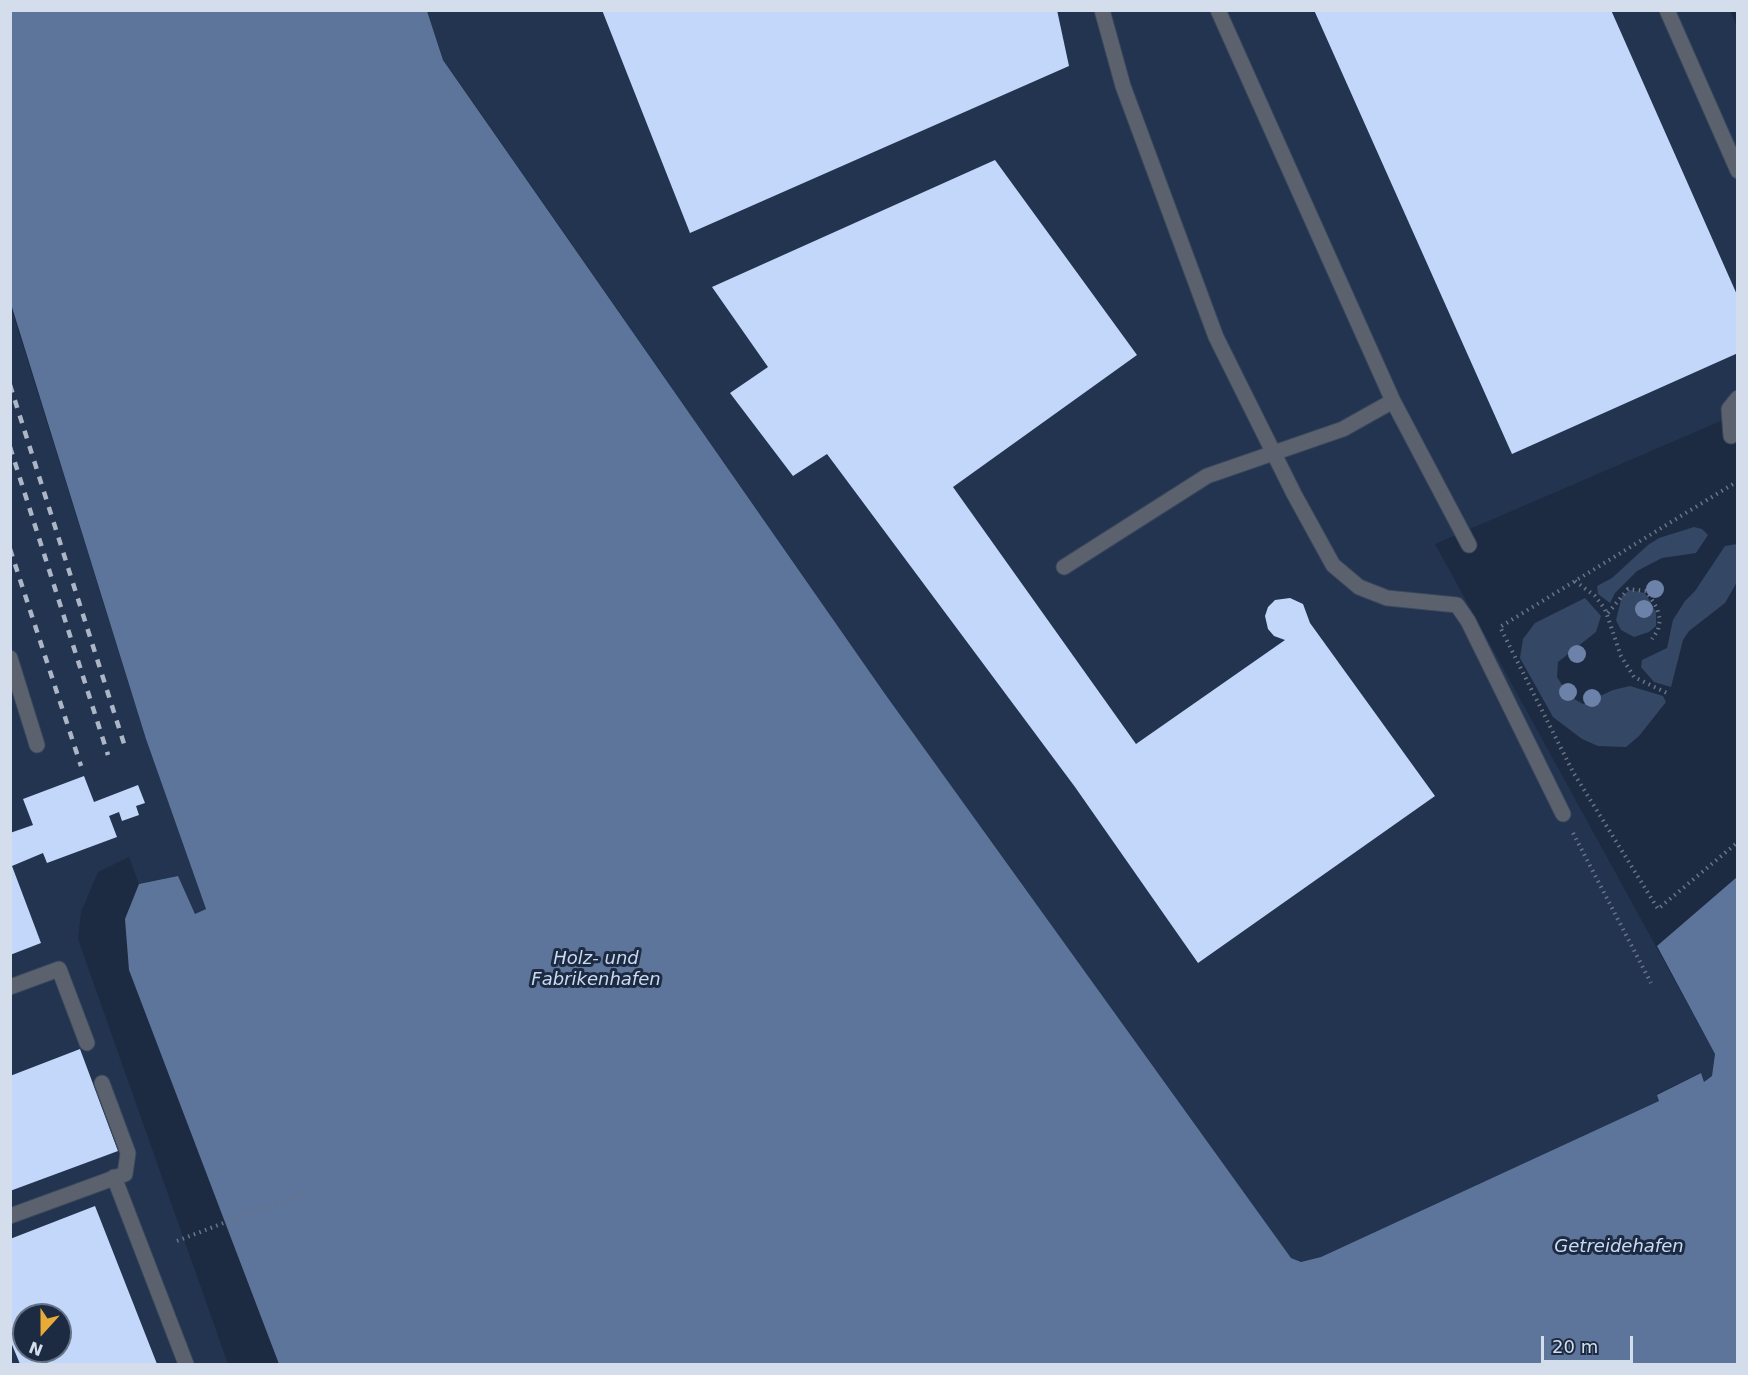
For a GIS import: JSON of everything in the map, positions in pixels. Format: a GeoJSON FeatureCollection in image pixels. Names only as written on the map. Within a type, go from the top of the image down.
{"type":"FeatureCollection","features":[{"type":"Feature","properties":{"kind":"lane"},"geometry":{"type":"LineString","coordinates":[[1102,10],[1123,86],[1216,337],[1333,565],[1359,587],[1387,598],[1457,605],[1468,621],[1563,814]]}},
{"type":"Feature","properties":{"kind":"lane"},"geometry":{"type":"LineString","coordinates":[[1218,10],[1393,401],[1469,545]]}},
{"type":"Feature","properties":{"kind":"lane"},"geometry":{"type":"LineString","coordinates":[[1667,10],[1737,171]]}},
{"type":"Feature","properties":{"kind":"lane"},"geometry":{"type":"LineString","coordinates":[[1731,436],[1729,409],[1737,398]]}},
{"type":"Feature","properties":{"kind":"lane"},"geometry":{"type":"LineString","coordinates":[[1064,567],[1207,476],[1343,429],[1393,401]]}},
{"type":"Feature","properties":{"kind":"lane"},"geometry":{"type":"LineString","coordinates":[[10,658],[37,745]]}},
{"type":"Feature","properties":{"kind":"lane"},"geometry":{"type":"LineString","coordinates":[[10,987],[59,969],[87,1043]]}},
{"type":"Feature","properties":{"kind":"lane"},"geometry":{"type":"LineString","coordinates":[[10,1216],[124,1174],[128,1153],[102,1083]]}},
{"type":"Feature","properties":{"kind":"lane"},"geometry":{"type":"LineString","coordinates":[[114,1177],[186,1365]]}},
{"type":"Feature","properties":{"kind":"path"},"geometry":{"type":"LineString","coordinates":[[1737,481],[1500,627],[1590,799],[1658,909],[1737,842]]}},
{"type":"Feature","properties":{"kind":"path"},"geometry":{"type":"LineString","coordinates":[[1575,581],[1594,596],[1608,613],[1621,656],[1634,677],[1667,693]]}},
{"type":"Feature","properties":{"kind":"path"},"geometry":{"type":"LineString","coordinates":[[1608,613],[1628,589],[1646,591],[1657,608],[1660,620],[1658,630],[1652,639]]}},
{"type":"Feature","properties":{"kind":"path"},"geometry":{"type":"LineString","coordinates":[[1590,799],[1563,814],[1651,983]]}},
{"type":"Feature","properties":{"kind":"path"},"geometry":{"type":"LineString","coordinates":[[177,1241],[309,1190]]}},
{"type":"Feature","properties":{"kind":"shaded area"},"geometry":{"type":"Polygon","coordinates":[[[427,11],[1730,11],[1738,29],[1737,414],[1435,544],[1715,1054],[1712,1076],[1704,1082],[1700,1073],[1657,1094],[1660,1101],[1321,1257],[1301,1262],[1291,1258],[885,694],[443,59],[427,11]]]}},
{"type":"Feature","properties":{"kind":"shaded area"},"geometry":{"type":"Polygon","coordinates":[[[10,304],[146,739],[206,909],[195,914],[178,876],[139,884],[129,857],[98,872],[81,912],[78,939],[228,1364],[11,1364],[10,304]]]}},
{"type":"Feature","properties":{"kind":"shaded area"},"geometry":{"type":"Polygon","coordinates":[[[1694,527],[1702,529],[1708,535],[1696,553],[1662,558],[1637,571],[1615,593],[1610,603],[1598,594],[1597,586],[1612,578],[1648,545],[1659,538],[1694,527]]]}},
{"type":"Feature","properties":{"kind":"shaded area"},"geometry":{"type":"Polygon","coordinates":[[[1737,544],[1737,582],[1725,603],[1689,631],[1683,640],[1671,687],[1654,682],[1641,667],[1642,660],[1667,648],[1673,620],[1685,601],[1695,591],[1725,546],[1737,544]]]}},
{"type":"Feature","properties":{"kind":"shaded area"},"geometry":{"type":"Polygon","coordinates":[[[1630,590],[1645,593],[1656,612],[1656,626],[1649,632],[1634,637],[1621,630],[1616,620],[1622,596],[1630,590]]]}},
{"type":"Feature","properties":{"kind":"shaded area"},"geometry":{"type":"Polygon","coordinates":[[[1585,598],[1601,616],[1596,632],[1558,662],[1557,677],[1569,696],[1583,704],[1613,690],[1630,686],[1663,696],[1666,702],[1639,736],[1626,747],[1598,746],[1582,739],[1553,717],[1520,658],[1523,639],[1535,623],[1585,598]]]}},
{"type":"Feature","properties":{"kind":"water","name":"Holz- und Fabrikenhafen"},"geometry":{"type":"Polygon","coordinates":[[[10,11],[427,11],[443,60],[885,694],[1291,1258],[1301,1262],[1321,1257],[1659,1101],[1657,1095],[1701,1073],[1704,1082],[1712,1076],[1715,1054],[1657,946],[1737,877],[1737,1364],[279,1364],[129,970],[125,919],[139,884],[178,876],[195,914],[206,909],[146,739],[11,304],[10,11]]]}},
{"type":"Feature","properties":{"kind":"building"},"geometry":{"type":"Polygon","coordinates":[[[602,10],[1057,10],[1069,66],[690,233],[602,10]]]}},
{"type":"Feature","properties":{"kind":"building"},"geometry":{"type":"Polygon","coordinates":[[[1314,10],[1611,10],[1738,297],[1738,353],[1512,454],[1314,10]]]}},
{"type":"Feature","properties":{"kind":"building"},"geometry":{"type":"Polygon","coordinates":[[[995,160],[1137,355],[953,487],[1136,744],[1285,640],[1274,636],[1268,629],[1265,616],[1268,607],[1275,600],[1290,598],[1303,604],[1310,623],[1435,796],[1198,963],[1075,787],[827,454],[793,476],[730,393],[768,367],[712,287],[995,160]]]}},
{"type":"Feature","properties":{"kind":"building"},"geometry":{"type":"Polygon","coordinates":[[[84,776],[94,802],[138,785],[145,803],[136,806],[139,815],[122,821],[119,812],[109,816],[117,837],[47,863],[43,853],[12,866],[41,943],[10,955],[10,833],[33,825],[23,799],[84,776]]]}},
{"type":"Feature","properties":{"kind":"building"},"geometry":{"type":"Polygon","coordinates":[[[80,1049],[118,1151],[10,1191],[10,1076],[80,1049]]]}},
{"type":"Feature","properties":{"kind":"building"},"geometry":{"type":"Polygon","coordinates":[[[95,1206],[157,1364],[20,1364],[72,1363],[72,1303],[12,1303],[12,1345],[10,1340],[10,1239],[95,1206]]]}},
{"type":"Feature","properties":{"kind":"railway"},"geometry":{"type":"LineString","coordinates":[[10,385],[126,750]]}},
{"type":"Feature","properties":{"kind":"railway"},"geometry":{"type":"LineString","coordinates":[[10,447],[108,755]]}},
{"type":"Feature","properties":{"kind":"railway"},"geometry":{"type":"LineString","coordinates":[[10,549],[81,766]]}},
{"type":"Feature","properties":{"kind":"water label","name":"Getreidehafen"},"geometry":{"type":"Point","coordinates":[1619,1247]}}]}
